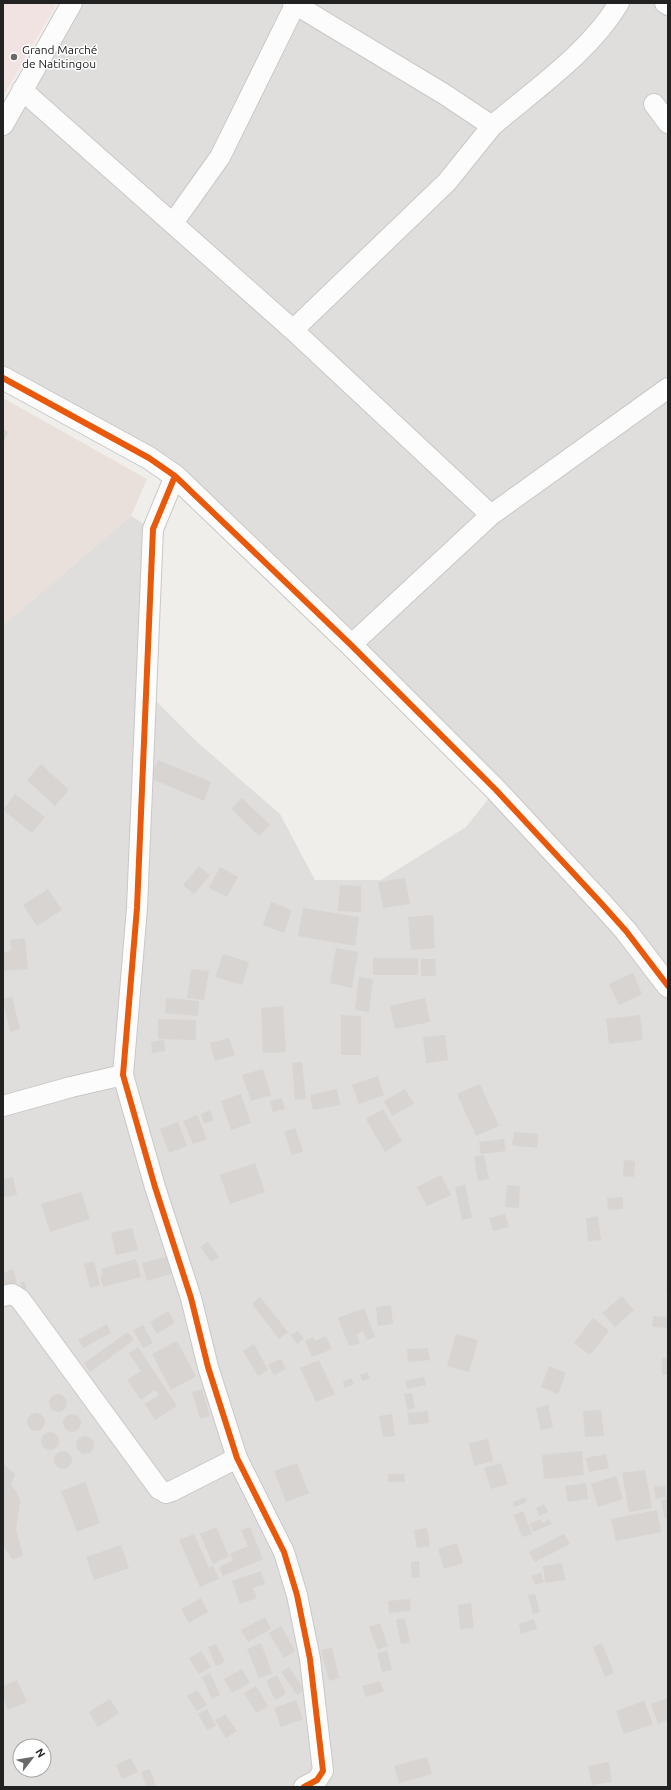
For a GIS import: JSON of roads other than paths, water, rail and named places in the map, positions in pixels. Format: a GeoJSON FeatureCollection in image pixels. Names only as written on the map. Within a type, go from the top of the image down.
{"type":"FeatureCollection","features":[{"type":"Feature","properties":{"kind":"street"},"geometry":{"type":"LineString","coordinates":[[3,125],[72,3]]}},
{"type":"Feature","properties":{"kind":"street"},"geometry":{"type":"LineString","coordinates":[[294,330],[446,182],[492,126],[562,67],[599,32],[619,3]]}},
{"type":"Feature","properties":{"kind":"street"},"geometry":{"type":"LineString","coordinates":[[173,223],[220,157],[294,4],[444,94],[492,126]]}},
{"type":"Feature","properties":{"kind":"street"},"geometry":{"type":"LineString","coordinates":[[22,90],[294,330],[491,515]]}},
{"type":"Feature","properties":{"kind":"street"},"geometry":{"type":"LineString","coordinates":[[654,104],[668,122]]}},
{"type":"Feature","properties":{"kind":"street"},"geometry":{"type":"LineString","coordinates":[[3,378],[149,458],[175,476],[351,645],[502,796],[626,931],[668,986]]}},
{"type":"Feature","properties":{"kind":"street"},"geometry":{"type":"LineString","coordinates":[[351,645],[491,515],[668,388]]}},
{"type":"Feature","properties":{"kind":"street"},"geometry":{"type":"LineString","coordinates":[[175,476],[153,529],[137,908],[124,1075],[155,1187],[191,1298],[208,1367],[237,1458],[284,1552],[298,1595],[310,1659],[323,1771],[317,1780],[304,1787]]}},
{"type":"Feature","properties":{"kind":"street"},"geometry":{"type":"LineString","coordinates":[[3,1106],[71,1087],[124,1075]]}},
{"type":"Feature","properties":{"kind":"street"},"geometry":{"type":"LineString","coordinates":[[3,1296],[12,1294],[20,1299],[159,1489],[166,1493],[172,1491],[237,1458]]}},
{"type":"Feature","properties":{"kind":"place","name":"Grand Marché de Natitingou"},"geometry":{"type":"Point","coordinates":[14,57]}}]}
